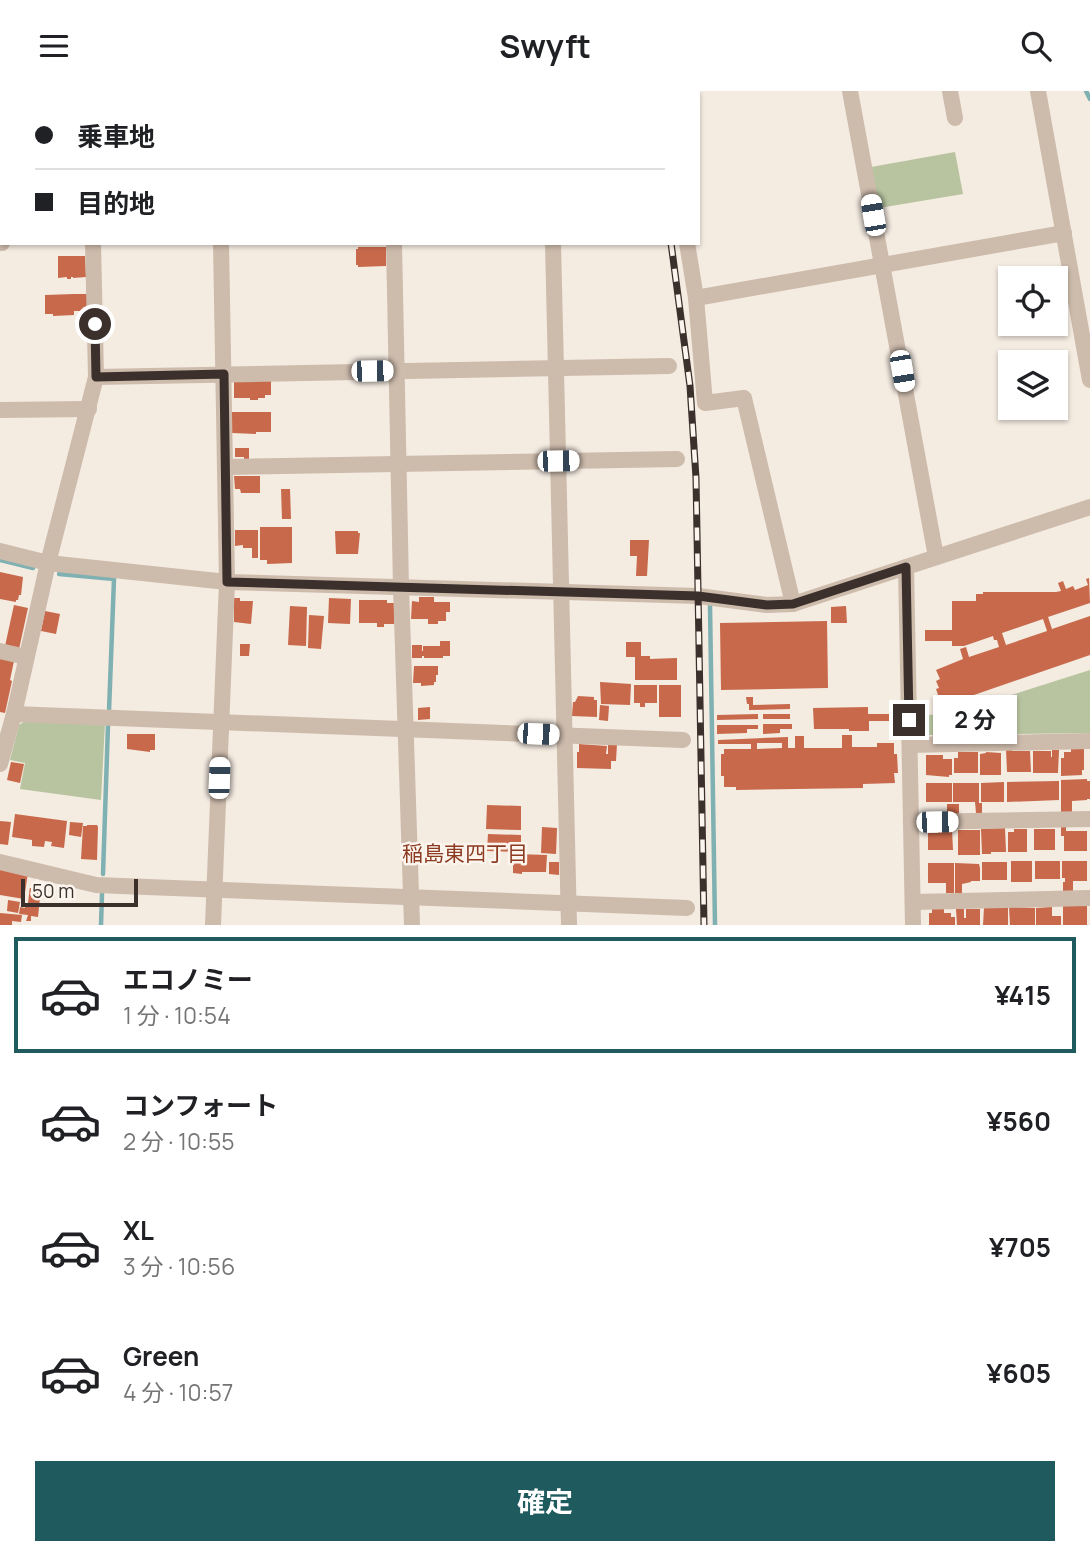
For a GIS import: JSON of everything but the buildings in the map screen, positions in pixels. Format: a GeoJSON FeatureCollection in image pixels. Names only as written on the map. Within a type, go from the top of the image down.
{"type":"FeatureCollection","features":[{"type":"Feature","properties":{"kind":"street"},"geometry":{"type":"LineString","coordinates":[[850,91],[936,557]]}},
{"type":"Feature","properties":{"kind":"street"},"geometry":{"type":"LineString","coordinates":[[950,91],[955,118]]}},
{"type":"Feature","properties":{"kind":"street"},"geometry":{"type":"LineString","coordinates":[[1038,91],[1090,380]]}},
{"type":"Feature","properties":{"kind":"street"},"geometry":{"type":"LineString","coordinates":[[696,298],[1063,233]]}},
{"type":"Feature","properties":{"kind":"street"},"geometry":{"type":"LineString","coordinates":[[0,764],[96,377],[93,245]]}},
{"type":"Feature","properties":{"kind":"street"},"geometry":{"type":"LineString","coordinates":[[214,925],[227,582],[221,245]]}},
{"type":"Feature","properties":{"kind":"street"},"geometry":{"type":"LineString","coordinates":[[394,245],[412,925]]}},
{"type":"Feature","properties":{"kind":"street"},"geometry":{"type":"LineString","coordinates":[[553,245],[569,925]]}},
{"type":"Feature","properties":{"kind":"street"},"geometry":{"type":"LineString","coordinates":[[687,245],[696,298],[705,403],[744,398],[793,604]]}},
{"type":"Feature","properties":{"kind":"street"},"geometry":{"type":"LineString","coordinates":[[96,377],[670,366]]}},
{"type":"Feature","properties":{"kind":"street"},"geometry":{"type":"LineString","coordinates":[[0,410],[89,409]]}},
{"type":"Feature","properties":{"kind":"street"},"geometry":{"type":"LineString","coordinates":[[225,467],[677,459]]}},
{"type":"Feature","properties":{"kind":"street"},"geometry":{"type":"LineString","coordinates":[[0,551],[48,563],[227,582],[698,596],[767,605],[793,604],[1090,507]]}},
{"type":"Feature","properties":{"kind":"street"},"geometry":{"type":"LineString","coordinates":[[906,567],[913,925]]}},
{"type":"Feature","properties":{"kind":"street"},"geometry":{"type":"LineString","coordinates":[[0,651],[26,657]]}},
{"type":"Feature","properties":{"kind":"street"},"geometry":{"type":"LineString","coordinates":[[13,714],[683,740]]}},
{"type":"Feature","properties":{"kind":"street"},"geometry":{"type":"LineString","coordinates":[[909,745],[1090,741]]}},
{"type":"Feature","properties":{"kind":"street"},"geometry":{"type":"LineString","coordinates":[[911,822],[1090,819]]}},
{"type":"Feature","properties":{"kind":"street"},"geometry":{"type":"LineString","coordinates":[[0,862],[96,885],[687,908]]}},
{"type":"Feature","properties":{"kind":"street"},"geometry":{"type":"LineString","coordinates":[[913,902],[1090,898]]}},
{"type":"Feature","properties":{"kind":"green space"},"geometry":{"type":"Polygon","coordinates":[[[955,152],[963,194],[879,208],[871,167],[955,152]]]}},
{"type":"Feature","properties":{"kind":"green space"},"geometry":{"type":"Polygon","coordinates":[[[1090,670],[1090,733],[929,735],[924,728],[924,715],[952,714],[1090,670]]]}},
{"type":"Feature","properties":{"kind":"green space"},"geometry":{"type":"Polygon","coordinates":[[[27,720],[105,723],[101,800],[20,789],[25,763],[10,760],[19,725],[27,720]]]}},
{"type":"Feature","properties":{"kind":"waterway"},"geometry":{"type":"LineString","coordinates":[[1086,91],[1090,99]]}},
{"type":"Feature","properties":{"kind":"waterway"},"geometry":{"type":"LineString","coordinates":[[0,560],[33,568]]}},
{"type":"Feature","properties":{"kind":"waterway"},"geometry":{"type":"LineString","coordinates":[[59,574],[114,579],[109,711]]}},
{"type":"Feature","properties":{"kind":"waterway"},"geometry":{"type":"LineString","coordinates":[[710,606],[715,925]]}},
{"type":"Feature","properties":{"kind":"waterway"},"geometry":{"type":"LineString","coordinates":[[103,874],[108,725]]}},
{"type":"Feature","properties":{"kind":"waterway"},"geometry":{"type":"LineString","coordinates":[[101,925],[102,894]]}},
{"type":"Feature","properties":{"kind":"railway"},"geometry":{"type":"LineString","coordinates":[[671,245],[690,386],[696,478],[704,925]]}},
{"type":"Feature","properties":{"kind":"district","name":"稲島東四丁目"},"geometry":{"type":"Point","coordinates":[465,854]}},
{"type":"Feature","properties":{"kind":"route"},"geometry":{"type":"LineString","coordinates":[[95,324],[96,377],[224,374],[227,582],[698,596],[767,605],[793,604],[906,567],[909,720]]}}]}
